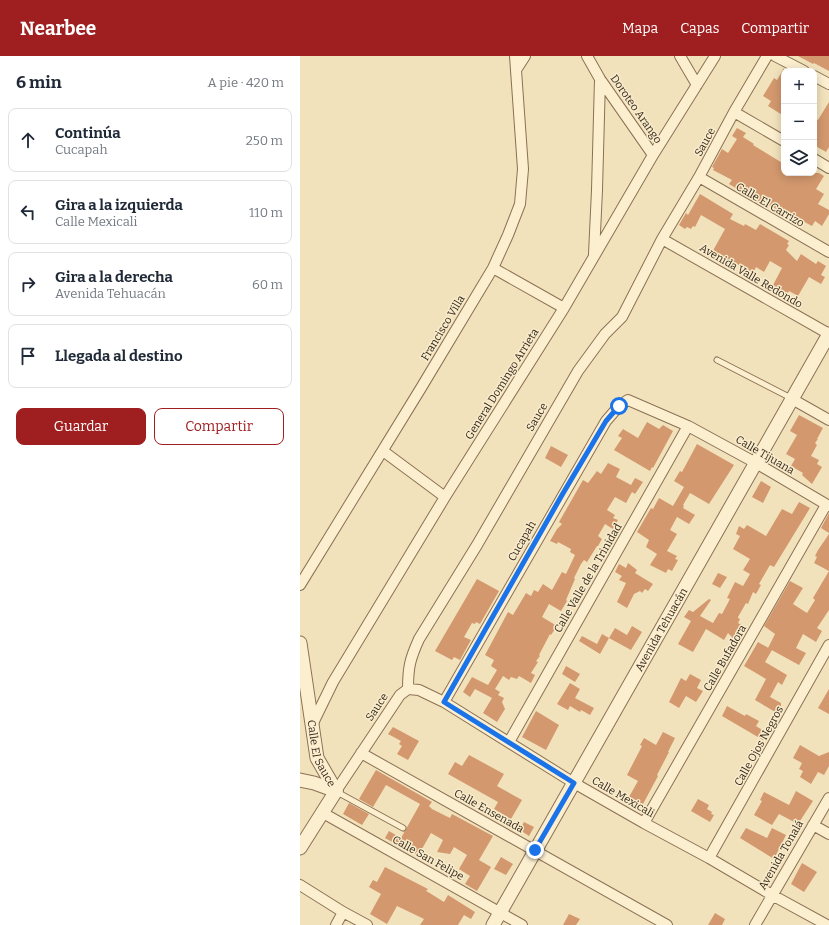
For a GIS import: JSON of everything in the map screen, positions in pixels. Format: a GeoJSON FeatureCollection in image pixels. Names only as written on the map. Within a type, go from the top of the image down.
{"type":"FeatureCollection","features":[{"type":"Feature","properties":{"kind":"street","name":"Francisco Villa"},"geometry":{"type":"LineString","coordinates":[[300,585],[383,451],[493,268],[508,235],[520,204],[523,169],[515,56]]}},
{"type":"Feature","properties":{"kind":"street"},"geometry":{"type":"LineString","coordinates":[[516,70],[525,56]]}},
{"type":"Feature","properties":{"kind":"street","name":"Doroteo Arango"},"geometry":{"type":"LineString","coordinates":[[586,56],[600,79],[653,155]]}},
{"type":"Feature","properties":{"kind":"street"},"geometry":{"type":"LineString","coordinates":[[680,56],[697,85]]}},
{"type":"Feature","properties":{"kind":"street","name":"General Domingo Arrieta"},"geometry":{"type":"LineString","coordinates":[[312,725],[333,682],[445,497],[564,308],[653,155],[715,56]]}},
{"type":"Feature","properties":{"kind":"street","name":"Sauce"},"geometry":{"type":"LineString","coordinates":[[336,791],[400,695],[408,689],[408,670],[412,654],[419,639],[477,545],[578,371],[605,334],[622,317],[662,239],[699,178],[734,112],[767,56]]}},
{"type":"Feature","properties":{"kind":"street"},"geometry":{"type":"LineString","coordinates":[[775,56],[798,68]]}},
{"type":"Feature","properties":{"kind":"street"},"geometry":{"type":"LineString","coordinates":[[817,78],[829,84]]}},
{"type":"Feature","properties":{"kind":"street"},"geometry":{"type":"LineString","coordinates":[[594,256],[600,79]]}},
{"type":"Feature","properties":{"kind":"street"},"geometry":{"type":"LineString","coordinates":[[734,112],[782,140]]}},
{"type":"Feature","properties":{"kind":"street"},"geometry":{"type":"LineString","coordinates":[[817,161],[829,168]]}},
{"type":"Feature","properties":{"kind":"street","name":"Calle El Carrizo"},"geometry":{"type":"LineString","coordinates":[[699,178],[829,252]]}},
{"type":"Feature","properties":{"kind":"street","name":"Avenida Valle Redondo"},"geometry":{"type":"LineString","coordinates":[[662,239],[829,334]]}},
{"type":"Feature","properties":{"kind":"street"},"geometry":{"type":"LineString","coordinates":[[493,268],[564,308]]}},
{"type":"Feature","properties":{"kind":"street","name":"Avenida Tehuacán"},"geometry":{"type":"LineString","coordinates":[[493,925],[829,334]]}},
{"type":"Feature","properties":{"kind":"street"},"geometry":{"type":"LineString","coordinates":[[792,399],[829,420]]}},
{"type":"Feature","properties":{"kind":"street","name":"Calle Tijuana"},"geometry":{"type":"LineString","coordinates":[[628,400],[688,426],[756,463],[828,506]]}},
{"type":"Feature","properties":{"kind":"street","name":"Cucapah"},"geometry":{"type":"LineString","coordinates":[[444,702],[606,421],[619,406],[628,400]]}},
{"type":"Feature","properties":{"kind":"street","name":"Calle Valle de la Trinidad"},"geometry":{"type":"LineString","coordinates":[[509,742],[688,426]]}},
{"type":"Feature","properties":{"kind":"street"},"geometry":{"type":"LineString","coordinates":[[383,451],[445,497]]}},
{"type":"Feature","properties":{"kind":"street","name":"Calle Bufadora"},"geometry":{"type":"LineString","coordinates":[[644,823],[828,506]]}},
{"type":"Feature","properties":{"kind":"street","name":"Calle El Sauce"},"geometry":{"type":"LineString","coordinates":[[300,644],[317,758],[336,791]]}},
{"type":"Feature","properties":{"kind":"street","name":"Calle Ojos Negros"},"geometry":{"type":"LineString","coordinates":[[709,858],[829,645]]}},
{"type":"Feature","properties":{"kind":"street","name":"Calle Mexicali"},"geometry":{"type":"LineString","coordinates":[[408,689],[419,690],[444,702],[574,783],[709,858],[772,896],[827,925]]}},
{"type":"Feature","properties":{"kind":"street","name":"Calle Ensenada"},"geometry":{"type":"LineString","coordinates":[[361,753],[667,925]]}},
{"type":"Feature","properties":{"kind":"street"},"geometry":{"type":"LineString","coordinates":[[302,781],[311,777],[316,770],[317,758]]}},
{"type":"Feature","properties":{"kind":"street"},"geometry":{"type":"LineString","coordinates":[[300,848],[336,791],[314,783],[302,781]]}},
{"type":"Feature","properties":{"kind":"street","name":"Avenida Tonalá"},"geometry":{"type":"LineString","coordinates":[[755,925],[829,798]]}},
{"type":"Feature","properties":{"kind":"street","name":"Calle San Felipe"},"geometry":{"type":"LineString","coordinates":[[323,812],[522,925]]}},
{"type":"Feature","properties":{"kind":"street"},"geometry":{"type":"LineString","coordinates":[[813,825],[829,834]]}},
{"type":"Feature","properties":{"kind":"street"},"geometry":{"type":"LineString","coordinates":[[300,885],[367,925]]}},
{"type":"Feature","properties":{"kind":"street"},"geometry":{"type":"LineString","coordinates":[[336,925],[343,912]]}},
{"type":"Feature","properties":{"kind":"lane"},"geometry":{"type":"LineString","coordinates":[[717,360],[792,399]]}},
{"type":"Feature","properties":{"kind":"lane"},"geometry":{"type":"LineString","coordinates":[[336,791],[403,828]]}},
{"type":"Feature","properties":{"kind":"building"},"geometry":{"type":"Polygon","coordinates":[[[798,56],[829,56],[829,71],[814,63],[813,64],[798,56]]]}},
{"type":"Feature","properties":{"kind":"building"},"geometry":{"type":"Polygon","coordinates":[[[781,73],[781,114],[768,106],[771,101],[763,96],[774,78],[777,80],[781,73]]]}},
{"type":"Feature","properties":{"kind":"building"},"geometry":{"type":"Polygon","coordinates":[[[829,102],[829,147],[826,152],[817,147],[817,119],[818,120],[829,102]]]}},
{"type":"Feature","properties":{"kind":"building"},"geometry":{"type":"Polygon","coordinates":[[[737,128],[746,133],[743,137],[781,162],[781,176],[817,176],[817,173],[819,173],[824,176],[816,189],[824,194],[818,204],[829,210],[829,214],[822,226],[815,221],[812,226],[786,212],[784,214],[770,205],[768,208],[729,184],[732,180],[713,170],[714,168],[712,167],[722,149],[728,153],[737,139],[732,136],[737,128]]]}},
{"type":"Feature","properties":{"kind":"building"},"geometry":{"type":"Polygon","coordinates":[[[700,194],[733,214],[730,219],[744,226],[745,224],[756,230],[760,224],[789,241],[787,244],[789,245],[786,250],[797,261],[801,254],[816,264],[818,261],[826,266],[821,275],[825,277],[821,284],[809,277],[798,296],[789,291],[786,296],[772,287],[782,268],[770,261],[764,272],[756,267],[753,273],[737,264],[734,269],[710,256],[725,229],[701,215],[695,227],[693,226],[691,229],[687,227],[685,229],[679,225],[686,213],[688,215],[700,194]]]}},
{"type":"Feature","properties":{"kind":"building"},"geometry":{"type":"Polygon","coordinates":[[[799,415],[823,428],[815,443],[817,445],[811,456],[819,460],[817,464],[822,467],[812,484],[802,475],[803,473],[791,466],[795,459],[786,454],[797,435],[790,431],[799,415]]]}},
{"type":"Feature","properties":{"kind":"building"},"geometry":{"type":"Polygon","coordinates":[[[647,422],[659,429],[663,425],[673,431],[650,471],[614,450],[622,438],[618,436],[623,429],[638,438],[647,422]]]}},
{"type":"Feature","properties":{"kind":"building"},"geometry":{"type":"Polygon","coordinates":[[[697,444],[734,465],[709,504],[690,493],[683,505],[683,508],[695,515],[689,524],[677,517],[670,530],[677,534],[667,551],[677,556],[675,559],[678,560],[672,571],[668,569],[666,573],[650,565],[657,554],[646,547],[649,540],[637,532],[651,508],[653,509],[659,498],[673,506],[684,487],[674,481],[680,471],[682,472],[697,444]]]}},
{"type":"Feature","properties":{"kind":"building"},"geometry":{"type":"Polygon","coordinates":[[[551,446],[568,455],[561,467],[545,458],[551,446]]]}},
{"type":"Feature","properties":{"kind":"building"},"geometry":{"type":"Polygon","coordinates":[[[608,463],[620,469],[616,477],[631,485],[635,478],[643,482],[635,494],[632,492],[626,503],[615,497],[607,510],[615,515],[613,518],[618,520],[613,529],[605,524],[598,536],[602,539],[587,562],[584,560],[581,564],[574,578],[575,579],[566,600],[567,601],[561,611],[549,604],[542,617],[557,626],[551,635],[550,634],[539,655],[540,656],[536,661],[538,662],[531,673],[535,675],[531,683],[519,676],[517,679],[511,677],[509,680],[503,676],[495,689],[500,692],[498,695],[504,698],[502,702],[505,709],[497,722],[483,713],[492,698],[475,689],[470,697],[463,692],[472,677],[488,685],[497,670],[491,666],[494,660],[485,655],[508,612],[513,615],[526,593],[531,596],[534,590],[538,592],[543,584],[552,590],[562,572],[566,574],[575,555],[570,552],[571,549],[558,542],[557,544],[550,541],[557,529],[562,524],[559,522],[583,480],[588,483],[597,471],[601,474],[608,463]]]}},
{"type":"Feature","properties":{"kind":"building"},"geometry":{"type":"Polygon","coordinates":[[[761,481],[771,487],[763,503],[752,497],[761,481]]]}},
{"type":"Feature","properties":{"kind":"building"},"geometry":{"type":"Polygon","coordinates":[[[799,502],[810,508],[774,567],[770,565],[759,584],[761,585],[756,594],[753,592],[748,604],[746,603],[738,617],[740,619],[738,623],[743,626],[735,640],[728,633],[724,640],[706,629],[693,652],[678,644],[691,621],[684,617],[689,610],[693,612],[709,599],[711,600],[700,616],[713,623],[719,613],[722,614],[730,599],[727,598],[735,582],[743,586],[750,574],[743,570],[750,559],[733,549],[740,536],[736,534],[739,526],[744,529],[747,525],[766,536],[782,509],[792,514],[799,502]]]}},
{"type":"Feature","properties":{"kind":"building"},"geometry":{"type":"Polygon","coordinates":[[[829,513],[829,533],[821,528],[829,513]]]}},
{"type":"Feature","properties":{"kind":"building"},"geometry":{"type":"Polygon","coordinates":[[[829,534],[829,571],[814,563],[818,550],[829,534]]]}},
{"type":"Feature","properties":{"kind":"building"},"geometry":{"type":"Polygon","coordinates":[[[628,563],[637,570],[635,573],[653,584],[648,591],[645,589],[642,593],[640,591],[634,594],[627,608],[617,602],[626,583],[619,580],[622,576],[615,572],[619,564],[626,568],[628,563]]]}},
{"type":"Feature","properties":{"kind":"building"},"geometry":{"type":"Polygon","coordinates":[[[829,571],[829,610],[817,628],[822,631],[816,642],[803,634],[796,648],[806,653],[799,665],[768,648],[775,634],[764,626],[790,581],[803,588],[793,604],[807,613],[815,600],[813,598],[829,571]]]}},
{"type":"Feature","properties":{"kind":"building"},"geometry":{"type":"Polygon","coordinates":[[[718,573],[727,577],[720,588],[712,584],[718,573]]]}},
{"type":"Feature","properties":{"kind":"building"},"geometry":{"type":"Polygon","coordinates":[[[477,579],[499,591],[480,624],[476,622],[475,624],[472,623],[464,637],[471,640],[460,660],[454,657],[452,660],[435,651],[477,579]]]}},
{"type":"Feature","properties":{"kind":"building"},"geometry":{"type":"Polygon","coordinates":[[[632,626],[642,632],[631,650],[609,638],[615,628],[627,635],[632,626]]]}},
{"type":"Feature","properties":{"kind":"building"},"geometry":{"type":"Polygon","coordinates":[[[602,634],[609,638],[600,654],[579,641],[582,636],[597,644],[602,634]]]}},
{"type":"Feature","properties":{"kind":"building"},"geometry":{"type":"Polygon","coordinates":[[[758,642],[772,650],[765,662],[787,675],[782,685],[778,682],[770,697],[781,703],[777,713],[755,700],[766,679],[744,666],[758,642]]]}},
{"type":"Feature","properties":{"kind":"building"},"geometry":{"type":"Polygon","coordinates":[[[566,666],[580,674],[575,682],[562,674],[566,666]]]}},
{"type":"Feature","properties":{"kind":"building"},"geometry":{"type":"Polygon","coordinates":[[[690,674],[701,680],[697,688],[703,691],[696,702],[686,696],[679,708],[669,702],[681,678],[686,681],[690,674]]]}},
{"type":"Feature","properties":{"kind":"building"},"geometry":{"type":"Polygon","coordinates":[[[570,683],[580,689],[575,698],[594,708],[590,715],[581,710],[580,712],[570,706],[568,710],[557,704],[570,683]]]}},
{"type":"Feature","properties":{"kind":"building"},"geometry":{"type":"Polygon","coordinates":[[[829,689],[829,714],[818,708],[829,689]]]}},
{"type":"Feature","properties":{"kind":"building"},"geometry":{"type":"Polygon","coordinates":[[[727,706],[745,716],[746,714],[759,721],[756,726],[767,733],[763,740],[722,716],[727,706]]]}},
{"type":"Feature","properties":{"kind":"building"},"geometry":{"type":"Polygon","coordinates":[[[536,711],[559,725],[546,750],[522,737],[536,711]]]}},
{"type":"Feature","properties":{"kind":"building"},"geometry":{"type":"Polygon","coordinates":[[[393,727],[419,741],[408,760],[397,754],[402,746],[399,744],[401,741],[388,734],[393,727]]]}},
{"type":"Feature","properties":{"kind":"building"},"geometry":{"type":"Polygon","coordinates":[[[663,732],[675,738],[657,775],[658,776],[643,804],[629,797],[638,781],[627,775],[642,746],[640,745],[644,738],[656,745],[663,732]]]}},
{"type":"Feature","properties":{"kind":"building"},"geometry":{"type":"Polygon","coordinates":[[[800,745],[819,756],[829,752],[829,766],[824,775],[818,772],[811,784],[800,777],[803,771],[799,769],[802,763],[793,758],[800,745]]]}},
{"type":"Feature","properties":{"kind":"building"},"geometry":{"type":"Polygon","coordinates":[[[469,755],[504,774],[497,786],[522,800],[511,819],[494,809],[498,802],[448,774],[455,762],[462,766],[469,755]]]}},
{"type":"Feature","properties":{"kind":"building"},"geometry":{"type":"Polygon","coordinates":[[[376,770],[432,802],[429,806],[432,809],[450,818],[452,814],[493,836],[479,860],[491,867],[477,891],[465,884],[470,876],[459,869],[467,855],[454,847],[450,854],[437,852],[443,840],[431,833],[418,856],[385,838],[389,831],[401,838],[420,804],[386,785],[373,807],[359,799],[376,770]]]}},
{"type":"Feature","properties":{"kind":"building"},"geometry":{"type":"Polygon","coordinates":[[[796,791],[813,801],[798,824],[779,814],[772,825],[754,815],[762,801],[760,800],[764,792],[789,805],[796,791]]]}},
{"type":"Feature","properties":{"kind":"building"},"geometry":{"type":"Polygon","coordinates":[[[698,799],[709,805],[707,809],[714,815],[710,822],[691,811],[698,799]]]}},
{"type":"Feature","properties":{"kind":"building"},"geometry":{"type":"Polygon","coordinates":[[[349,803],[369,814],[362,825],[343,814],[349,803]]]}},
{"type":"Feature","properties":{"kind":"building"},"geometry":{"type":"Polygon","coordinates":[[[524,822],[534,827],[529,836],[520,830],[524,822]]]}},
{"type":"Feature","properties":{"kind":"building"},"geometry":{"type":"Polygon","coordinates":[[[746,828],[767,838],[772,828],[786,835],[774,859],[740,838],[746,828]]]}},
{"type":"Feature","properties":{"kind":"building"},"geometry":{"type":"Polygon","coordinates":[[[501,857],[513,864],[506,875],[494,869],[501,857]]]}},
{"type":"Feature","properties":{"kind":"building"},"geometry":{"type":"Polygon","coordinates":[[[802,863],[817,872],[804,892],[791,884],[802,863]]]}},
{"type":"Feature","properties":{"kind":"building"},"geometry":{"type":"Polygon","coordinates":[[[385,867],[428,889],[426,891],[444,902],[448,895],[475,912],[471,919],[464,915],[458,925],[420,925],[424,919],[397,906],[387,924],[370,914],[381,894],[369,887],[373,880],[377,882],[385,867]]]}},
{"type":"Feature","properties":{"kind":"building"},"geometry":{"type":"Polygon","coordinates":[[[715,913],[725,919],[722,925],[708,925],[715,913]]]}},
{"type":"Feature","properties":{"kind":"building"},"geometry":{"type":"Polygon","coordinates":[[[569,914],[580,919],[576,925],[563,925],[569,914]]]}},
{"type":"Feature","properties":{"kind":"route"},"geometry":{"type":"LineString","coordinates":[[535,850],[574,783],[444,702],[562,495],[606,421],[619,406]]}}]}
